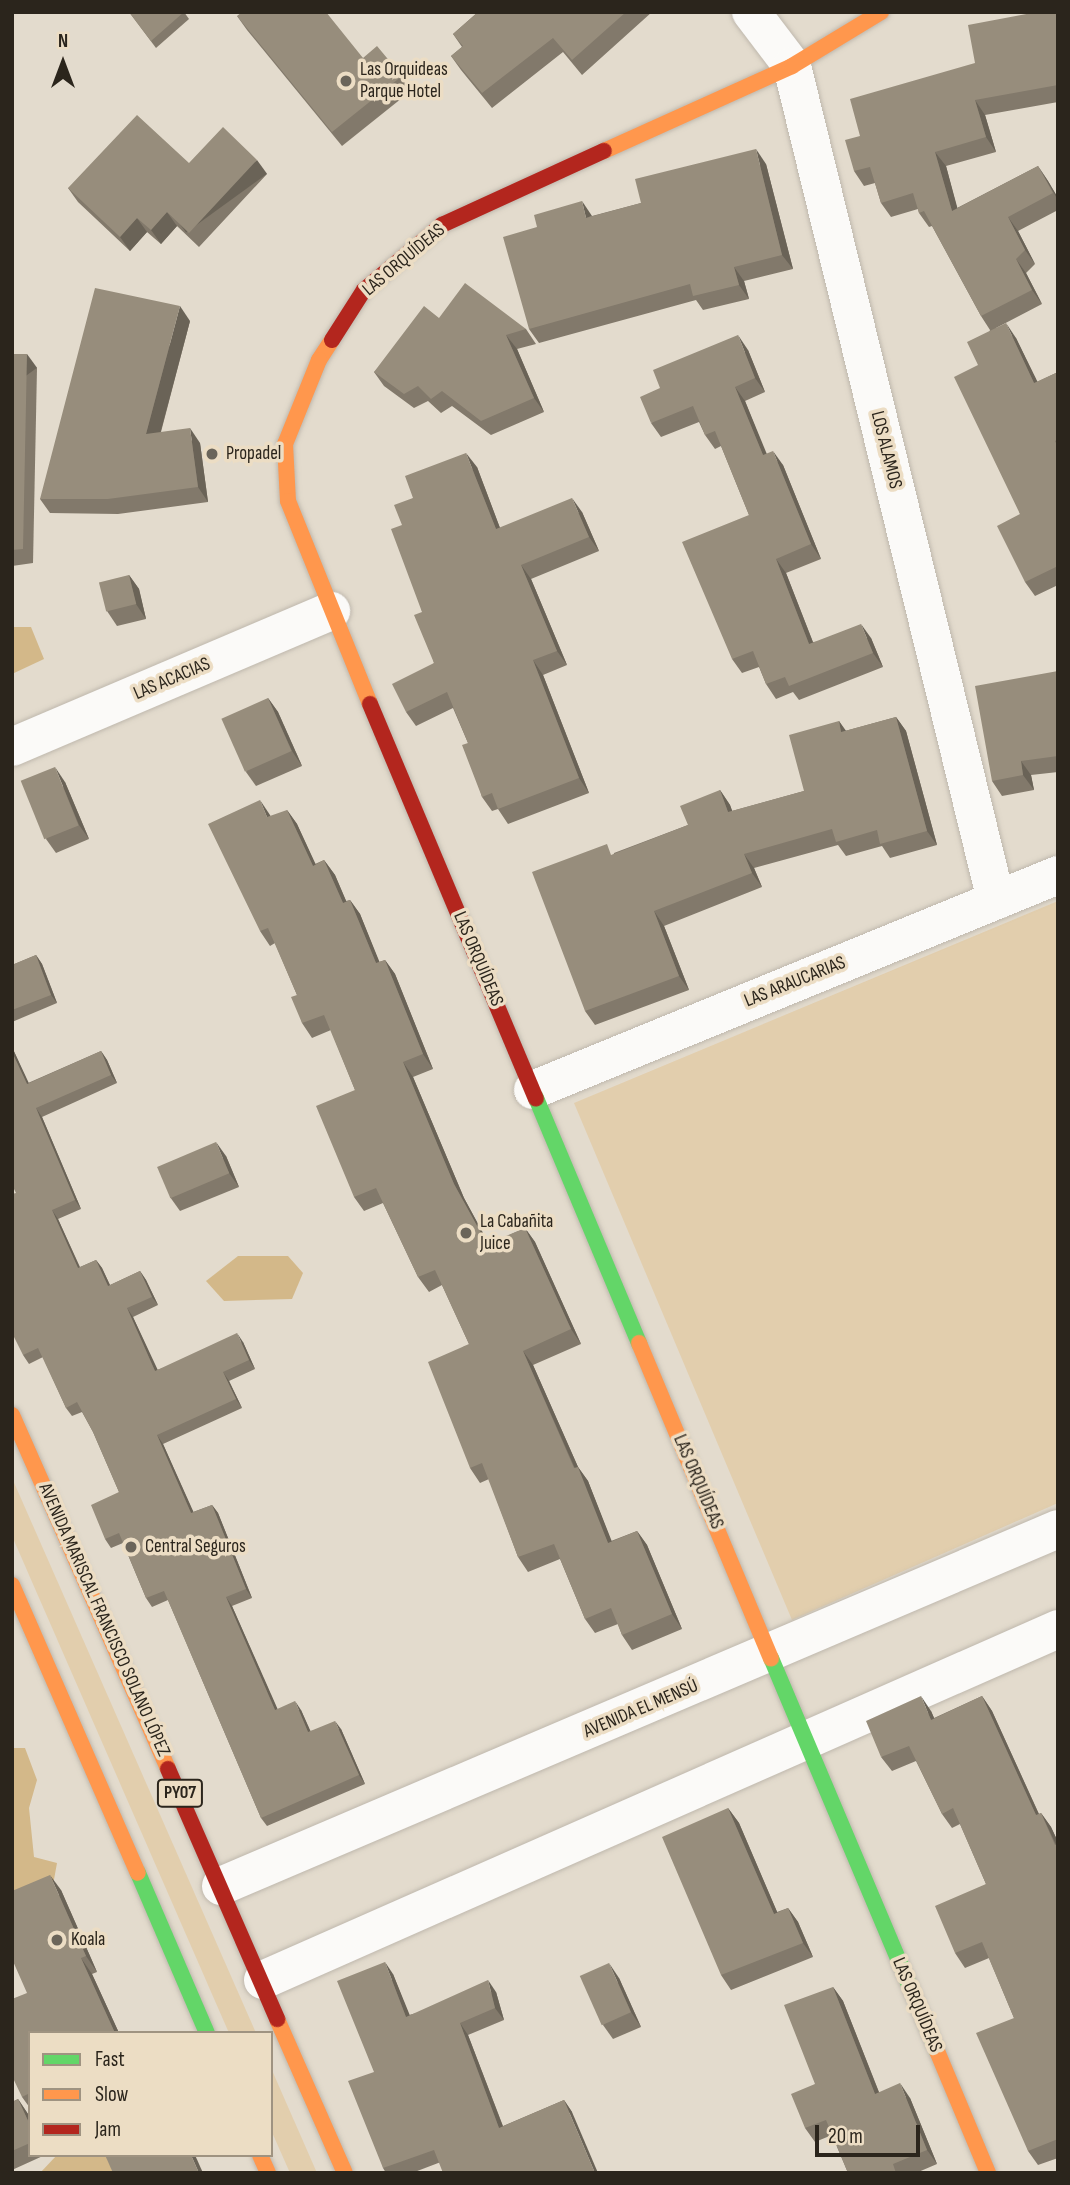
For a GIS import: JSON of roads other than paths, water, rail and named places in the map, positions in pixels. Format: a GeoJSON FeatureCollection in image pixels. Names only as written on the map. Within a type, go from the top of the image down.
{"type":"FeatureCollection","features":[{"type":"Feature","properties":{"kind":"street","name":"LOS ALAMOS"},"geometry":{"type":"LineString","coordinates":[[751,12],[793,66],[996,900]]}},
{"type":"Feature","properties":{"kind":"street","name":"LAS ORQUÍDEAS"},"geometry":{"type":"LineString","coordinates":[[881,12],[793,66],[442,225],[364,290],[319,360],[285,444],[288,501],[331,611],[988,2173]]}},
{"type":"Feature","properties":{"kind":"street","name":"LAS ACACIAS"},"geometry":{"type":"LineString","coordinates":[[12,747],[331,611]]}},
{"type":"Feature","properties":{"kind":"street","name":"LAS ARAUCARIAS"},"geometry":{"type":"LineString","coordinates":[[533,1090],[1058,875]]}},
{"type":"Feature","properties":{"kind":"street","name":"AVENIDA MARISCAL FRANCISCO SOLANO LÓPEZ"},"geometry":{"type":"LineString","coordinates":[[12,1415],[263,1980],[345,2173]]}},
{"type":"Feature","properties":{"kind":"street","name":"AVENIDA EL MENSÚ"},"geometry":{"type":"LineString","coordinates":[[221,1886],[771,1655],[1058,1529]]}},
{"type":"Feature","properties":{"kind":"street"},"geometry":{"type":"LineString","coordinates":[[12,1585],[206,2031]]}},
{"type":"Feature","properties":{"kind":"street"},"geometry":{"type":"LineString","coordinates":[[263,1980],[1058,1629]]}},
{"type":"Feature","properties":{"kind":"street"},"geometry":{"type":"LineString","coordinates":[[261,2157],[268,2173]]}},
{"type":"Feature","properties":{"kind":"place","name":"Las Orquideas Parque Hotel"},"geometry":{"type":"Point","coordinates":[346,81]}},
{"type":"Feature","properties":{"kind":"place","name":"Propadel"},"geometry":{"type":"Point","coordinates":[212,454]}},
{"type":"Feature","properties":{"kind":"place","name":"La Cabañita Juice"},"geometry":{"type":"Point","coordinates":[466,1233]}},
{"type":"Feature","properties":{"kind":"place","name":"Central Seguros"},"geometry":{"type":"Point","coordinates":[131,1547]}},
{"type":"Feature","properties":{"kind":"place","name":"Koala"},"geometry":{"type":"Point","coordinates":[57,1940]}}]}
